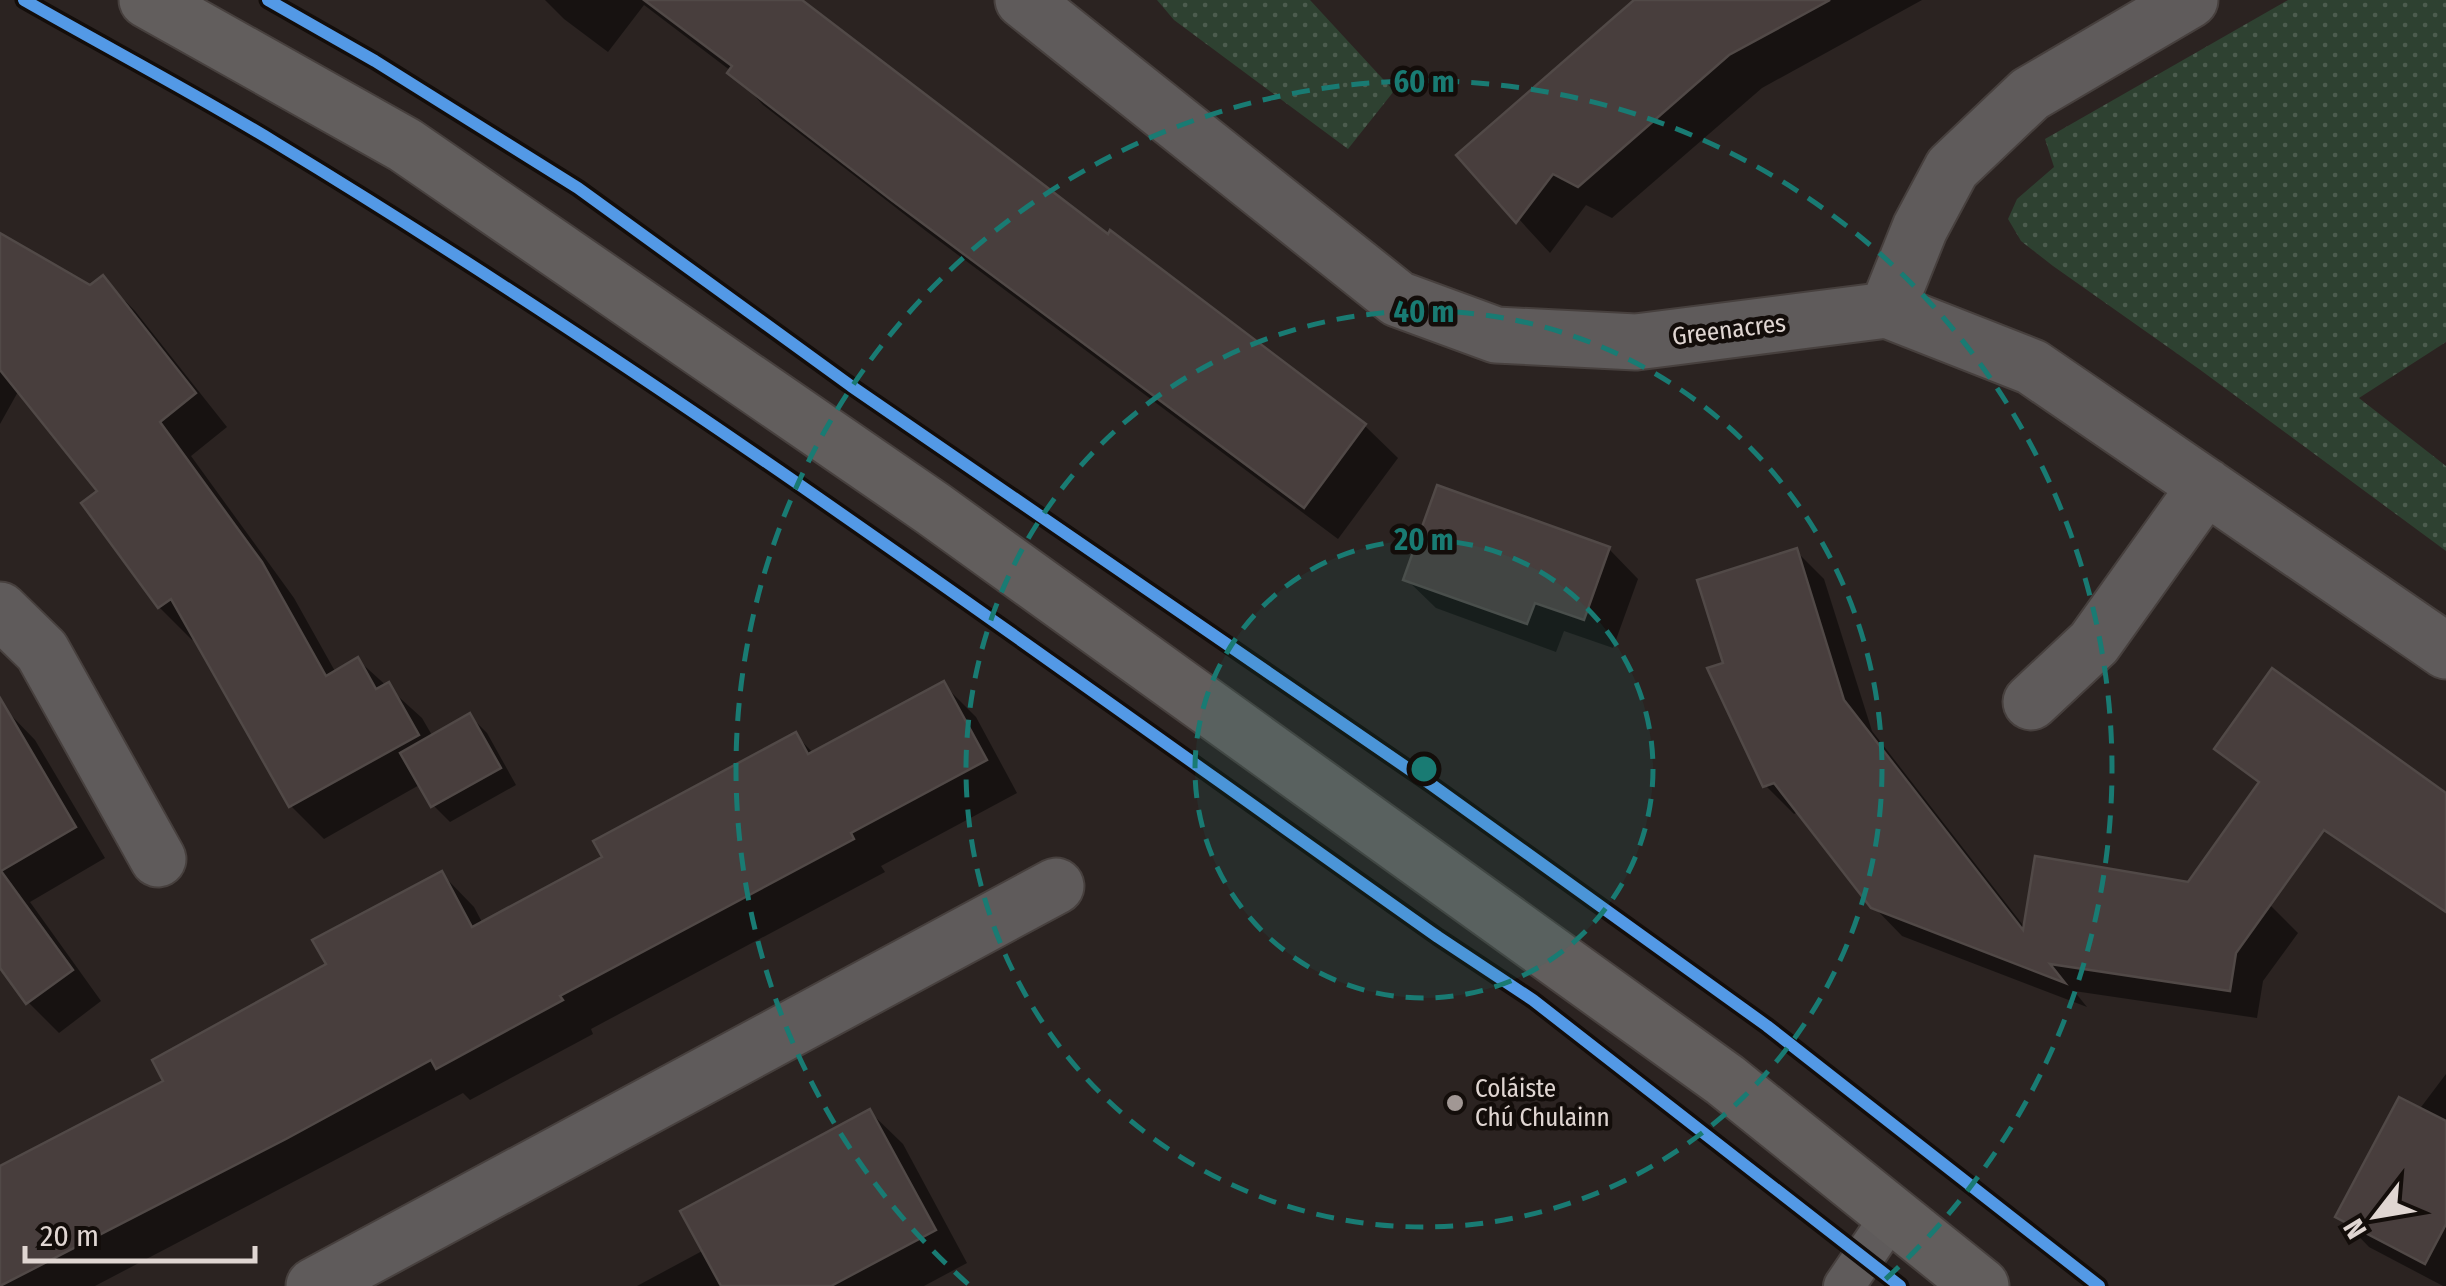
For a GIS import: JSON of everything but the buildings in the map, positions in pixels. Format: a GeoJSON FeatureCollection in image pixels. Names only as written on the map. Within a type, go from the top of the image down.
{"type":"FeatureCollection","features":[{"type":"Feature","properties":{"kind":"street"},"geometry":{"type":"LineString","coordinates":[[147,0],[404,145],[932,508],[1709,1068],[1981,1286]]}},
{"type":"Feature","properties":{"kind":"street","name":"Greenacres"},"geometry":{"type":"LineString","coordinates":[[1023,0],[1398,298],[1496,334],[1636,342],[1887,310],[2032,367],[2446,651]]}},
{"type":"Feature","properties":{"kind":"street"},"geometry":{"type":"LineString","coordinates":[[1887,310],[1920,228],[1952,168],[2030,94],[2190,0]]}},
{"type":"Feature","properties":{"kind":"street"},"geometry":{"type":"LineString","coordinates":[[2031,702],[2094,644],[2206,486]]}},
{"type":"Feature","properties":{"kind":"street"},"geometry":{"type":"LineString","coordinates":[[0,610],[42,652],[158,859]]}},
{"type":"Feature","properties":{"kind":"street"},"geometry":{"type":"LineString","coordinates":[[314,1286],[1056,886]]}},
{"type":"Feature","properties":{"kind":"lane"},"geometry":{"type":"LineString","coordinates":[[1844,1286],[1894,1214]]}},
{"type":"Feature","properties":{"kind":"green space"},"geometry":{"type":"Polygon","coordinates":[[[1157,0],[1310,0],[1394,91],[1348,149],[1174,20],[1157,0]]]}},
{"type":"Feature","properties":{"kind":"green space"},"geometry":{"type":"Polygon","coordinates":[[[2288,0],[2446,0],[2446,342],[2359,398],[2446,466],[2446,551],[2053,266],[2021,241],[2008,219],[2017,199],[2054,167],[2045,139],[2288,0]]]}},
{"type":"Feature","properties":{"kind":"cycle path"},"geometry":{"type":"LineString","coordinates":[[24,0],[276,143],[573,331],[719,430],[1533,1000],[1900,1286]]}},
{"type":"Feature","properties":{"kind":"cycle path"},"geometry":{"type":"LineString","coordinates":[[268,0],[375,61],[578,188],[851,386],[1432,785],[1767,1026],[2099,1286]]}},
{"type":"Feature","properties":{"kind":"place","name":"Coláiste Chú Chulainn"},"geometry":{"type":"Point","coordinates":[1455,1103]}}]}
